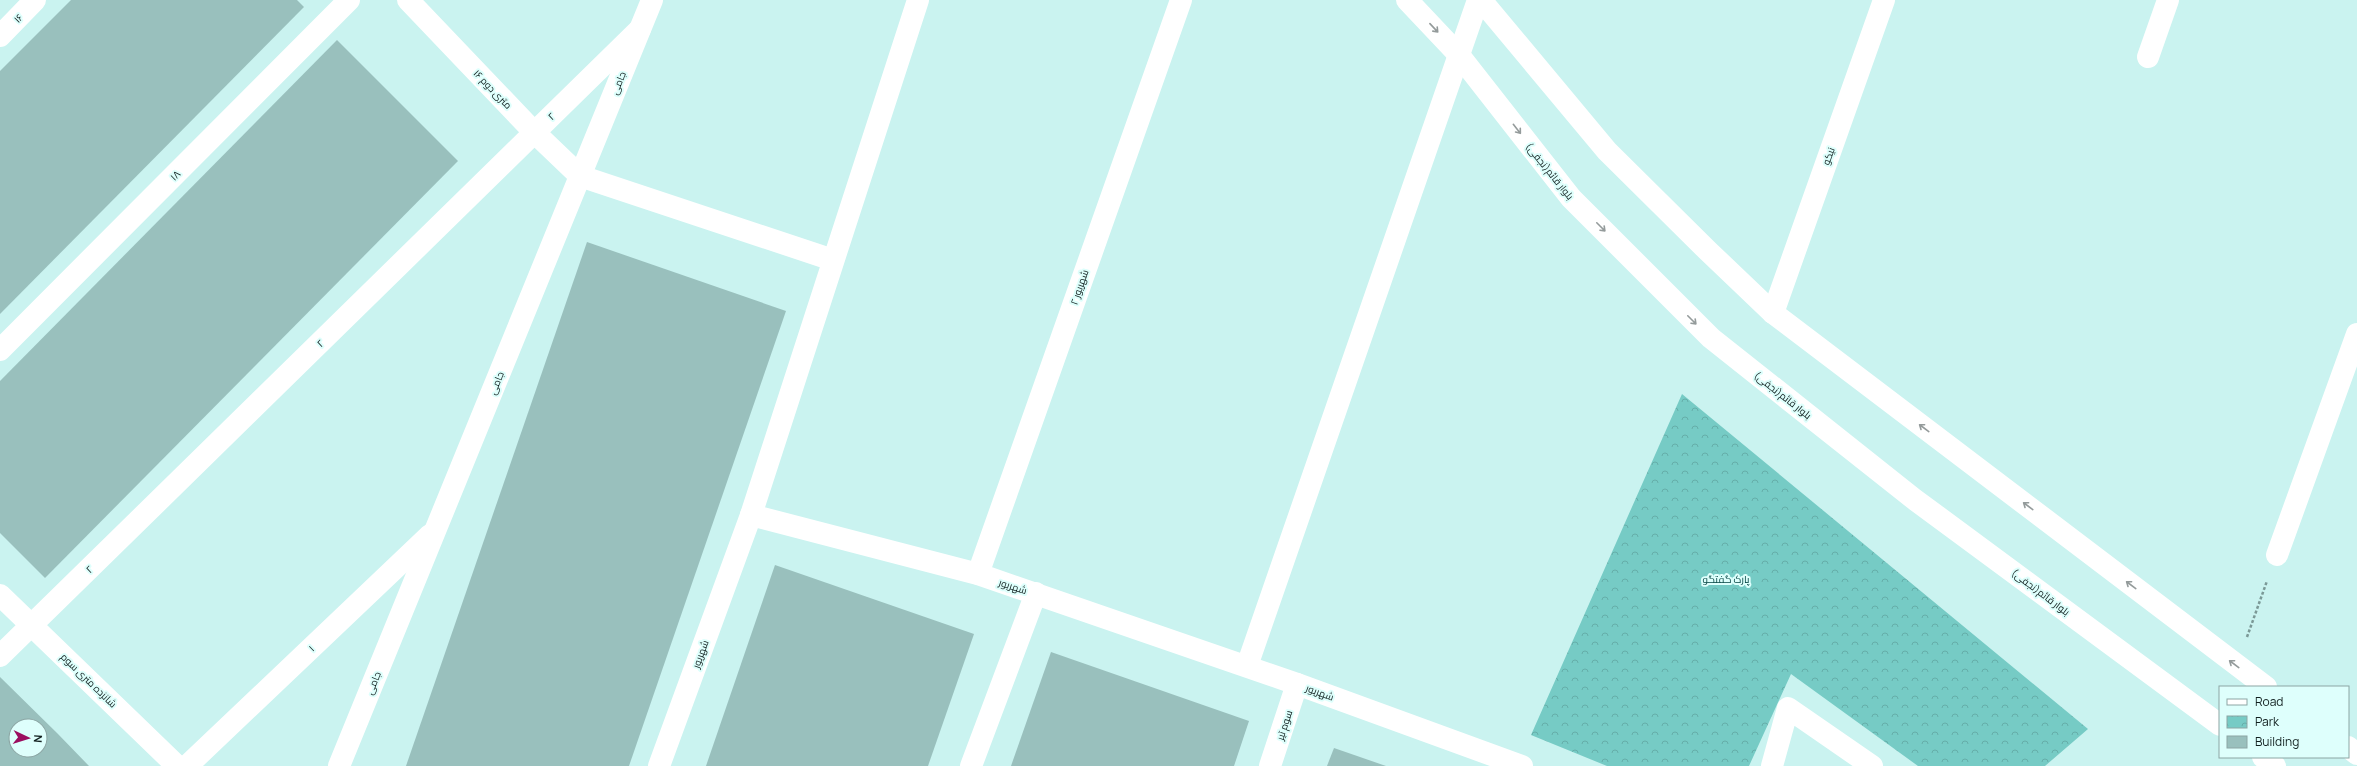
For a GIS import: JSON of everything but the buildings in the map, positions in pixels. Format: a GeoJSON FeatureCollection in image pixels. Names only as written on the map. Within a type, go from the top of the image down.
{"type":"FeatureCollection","features":[{"type":"Feature","properties":{"kind":"street","name":"۱۶"},"geometry":{"type":"LineString","coordinates":[[0,36],[35,0]]}},
{"type":"Feature","properties":{"kind":"street","name":"۱۸"},"geometry":{"type":"LineString","coordinates":[[0,350],[350,0]]}},
{"type":"Feature","properties":{"kind":"street","name":"۱۶ متری دوم"},"geometry":{"type":"LineString","coordinates":[[408,0],[534,132],[580,176]]}},
{"type":"Feature","properties":{"kind":"street","name":"جامی"},"geometry":{"type":"LineString","coordinates":[[339,766],[652,0]]}},
{"type":"Feature","properties":{"kind":"street"},"geometry":{"type":"LineString","coordinates":[[750,515],[918,0]]}},
{"type":"Feature","properties":{"kind":"street","name":"شهریور ۲"},"geometry":{"type":"LineString","coordinates":[[978,574],[1180,0]]}},
{"type":"Feature","properties":{"kind":"street","name":"بلوار قائم(نجفی)"},"geometry":{"type":"LineString","coordinates":[[1407,0],[1459,56],[1571,198],[1711,338],[1914,499],[2219,724]]}},
{"type":"Feature","properties":{"kind":"street"},"geometry":{"type":"LineString","coordinates":[[1247,666],[1478,0]]}},
{"type":"Feature","properties":{"kind":"street"},"geometry":{"type":"LineString","coordinates":[[1481,0],[1607,151],[1773,313],[2265,686]]}},
{"type":"Feature","properties":{"kind":"street","name":"نیکو"},"geometry":{"type":"LineString","coordinates":[[1773,313],[1884,0]]}},
{"type":"Feature","properties":{"kind":"street"},"geometry":{"type":"LineString","coordinates":[[2148,57],[2168,0]]}},
{"type":"Feature","properties":{"kind":"street","name":"۲"},"geometry":{"type":"LineString","coordinates":[[0,656],[640,29]]}},
{"type":"Feature","properties":{"kind":"street"},"geometry":{"type":"LineString","coordinates":[[580,176],[833,260]]}},
{"type":"Feature","properties":{"kind":"street"},"geometry":{"type":"LineString","coordinates":[[2277,555],[2357,334]]}},
{"type":"Feature","properties":{"kind":"street","name":"شهریور"},"geometry":{"type":"LineString","coordinates":[[659,766],[750,515],[978,574],[1247,666],[1522,766]]}},
{"type":"Feature","properties":{"kind":"street","name":"۱"},"geometry":{"type":"LineString","coordinates":[[188,766],[435,531]]}},
{"type":"Feature","properties":{"kind":"street"},"geometry":{"type":"LineString","coordinates":[[971,766],[1036,593]]}},
{"type":"Feature","properties":{"kind":"street","name":"شانزده متری سوم"},"geometry":{"type":"LineString","coordinates":[[0,595],[177,766]]}},
{"type":"Feature","properties":{"kind":"street","name":"سوم تیر"},"geometry":{"type":"LineString","coordinates":[[1270,766],[1297,684]]}},
{"type":"Feature","properties":{"kind":"street"},"geometry":{"type":"LineString","coordinates":[[1772,766],[1788,708],[1872,766]]}},
{"type":"Feature","properties":{"kind":"street"},"geometry":{"type":"LineString","coordinates":[[2349,748],[2357,754]]}},
{"type":"Feature","properties":{"kind":"street"},"geometry":{"type":"LineString","coordinates":[[2264,758],[2275,766]]}},
{"type":"Feature","properties":{"kind":"path"},"geometry":{"type":"LineString","coordinates":[[2236,665],[2277,555]]}},
{"type":"Feature","properties":{"kind":"green space","name":"پارک گفتگو"},"geometry":{"type":"Polygon","coordinates":[[[1682,394],[2088,729],[2045,766],[1918,766],[1791,674],[1749,766],[1607,766],[1531,735],[1682,394]]]}}]}
